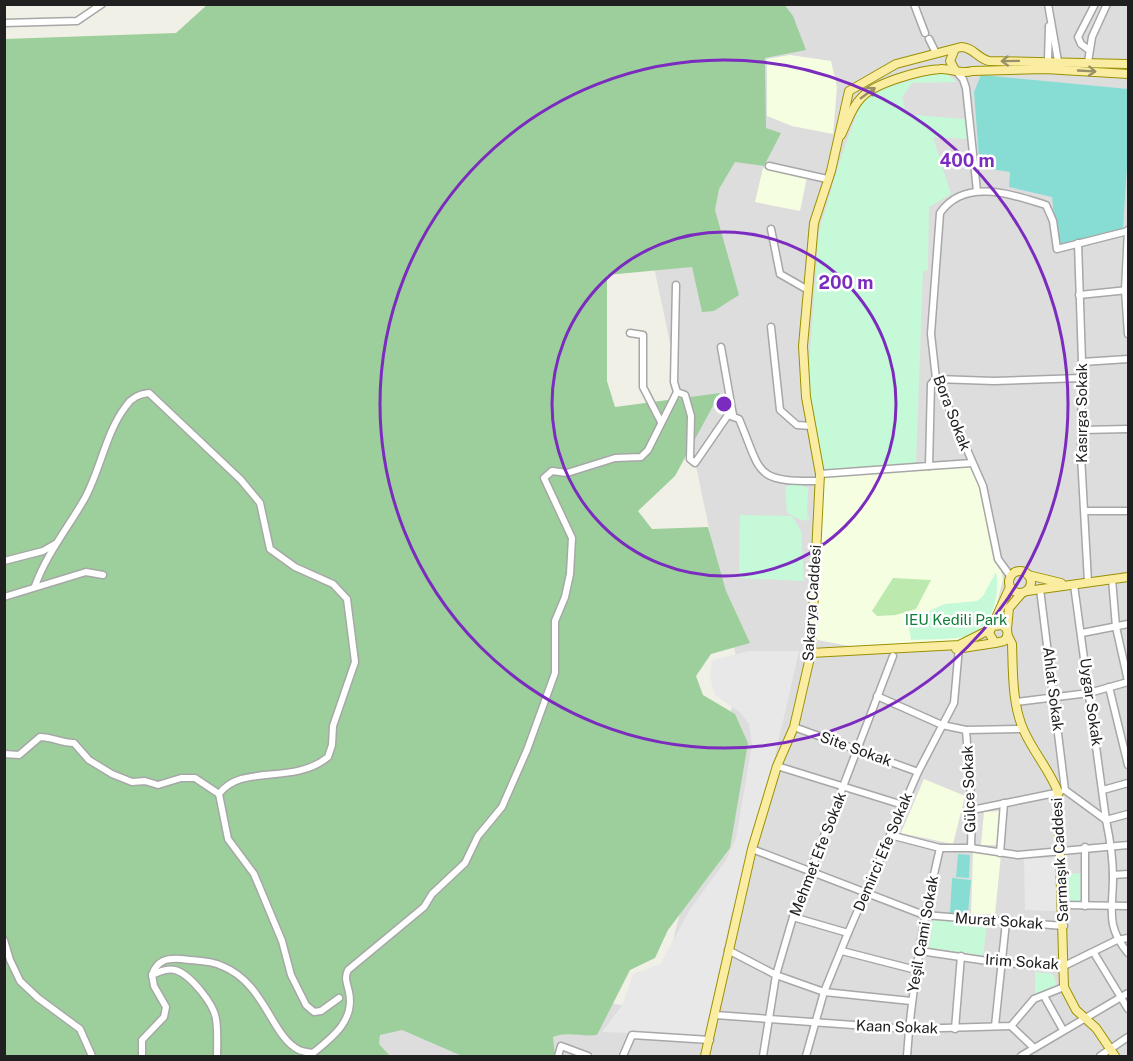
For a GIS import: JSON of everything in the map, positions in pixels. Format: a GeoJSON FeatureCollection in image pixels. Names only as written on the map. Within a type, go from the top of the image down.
{"type":"FeatureCollection","features":[{"type":"Feature","properties":{"kind":"main road"},"geometry":{"type":"LineString","coordinates":[[1128,64],[1048,60],[989,61],[981,59],[966,47],[954,51],[950,61],[956,70],[964,73],[972,70],[1045,69],[1128,74]]}},
{"type":"Feature","properties":{"kind":"main road","name":"Sakarya Caddesi"},"geometry":{"type":"LineString","coordinates":[[705,1056],[752,849],[777,766],[794,727],[811,653],[820,477],[806,397],[804,346],[814,223],[838,142],[845,103],[853,87],[896,64],[936,53],[954,51]]}},
{"type":"Feature","properties":{"kind":"main road"},"geometry":{"type":"LineString","coordinates":[[972,70],[976,64],[975,52]]}},
{"type":"Feature","properties":{"kind":"main road"},"geometry":{"type":"LineString","coordinates":[[1045,69],[1058,61]]}},
{"type":"Feature","properties":{"kind":"main road","name":"Sakarya Caddesi"},"geometry":{"type":"LineString","coordinates":[[838,142],[859,99],[874,88],[937,69],[956,70]]}},
{"type":"Feature","properties":{"kind":"main road"},"geometry":{"type":"LineString","coordinates":[[1012,656],[990,639],[991,628],[1010,587],[1011,577],[1018,572],[1074,585]]}},
{"type":"Feature","properties":{"kind":"main road"},"geometry":{"type":"LineString","coordinates":[[811,653],[959,647],[998,643],[1007,633],[1009,608],[1031,581],[1028,574]]}},
{"type":"Feature","properties":{"kind":"main road"},"geometry":{"type":"LineString","coordinates":[[1010,587],[1015,592],[1024,592],[1128,577]]}},
{"type":"Feature","properties":{"kind":"main road"},"geometry":{"type":"LineString","coordinates":[[959,647],[991,628],[1002,625],[1007,633]]}},
{"type":"Feature","properties":{"kind":"main road","name":"Sarmaşık Caddesi"},"geometry":{"type":"LineString","coordinates":[[1007,633],[1012,644],[1016,702],[1023,729],[1037,758],[1062,791],[1060,849],[1064,987],[1076,1010],[1096,1028],[1113,1053]]}},
{"type":"Feature","properties":{"kind":"street"},"geometry":{"type":"LineString","coordinates":[[4,23],[71,22],[87,17],[102,4]]}},
{"type":"Feature","properties":{"kind":"street"},"geometry":{"type":"LineString","coordinates":[[914,4],[936,53]]}},
{"type":"Feature","properties":{"kind":"street"},"geometry":{"type":"LineString","coordinates":[[1089,50],[1081,44],[1078,37],[1095,4]]}},
{"type":"Feature","properties":{"kind":"street"},"geometry":{"type":"LineString","coordinates":[[1088,62],[1089,50],[1107,4]]}},
{"type":"Feature","properties":{"kind":"street"},"geometry":{"type":"LineString","coordinates":[[1048,60],[1049,8]]}},
{"type":"Feature","properties":{"kind":"street"},"geometry":{"type":"LineString","coordinates":[[1049,8],[1058,61]]}},
{"type":"Feature","properties":{"kind":"street"},"geometry":{"type":"LineString","coordinates":[[956,70],[966,88],[977,191],[1002,193],[1047,205],[1053,221],[1057,249],[1128,231],[1128,334]]}},
{"type":"Feature","properties":{"kind":"street"},"geometry":{"type":"LineString","coordinates":[[966,88],[972,70]]}},
{"type":"Feature","properties":{"kind":"street"},"geometry":{"type":"LineString","coordinates":[[769,166],[827,179]]}},
{"type":"Feature","properties":{"kind":"street","name":"Bora Sokak"},"geometry":{"type":"LineString","coordinates":[[977,191],[945,207],[939,219],[931,334],[936,379],[983,486],[998,559],[1011,577]]}},
{"type":"Feature","properties":{"kind":"street"},"geometry":{"type":"LineString","coordinates":[[771,229],[780,274],[808,290]]}},
{"type":"Feature","properties":{"kind":"street","name":"Kasırga Sokak"},"geometry":{"type":"LineString","coordinates":[[1078,243],[1088,582]]}},
{"type":"Feature","properties":{"kind":"street"},"geometry":{"type":"LineString","coordinates":[[142,1056],[142,1040],[165,1017],[166,1007],[154,986],[155,966],[163,960],[177,959],[222,965],[243,978],[255,991],[283,1035],[299,1050],[313,1053],[340,1029],[350,1008],[345,976],[348,970],[423,907],[432,894],[465,863],[478,836],[502,807],[527,750],[555,673],[555,621],[565,597],[573,556],[572,538],[544,478],[552,471],[567,473],[615,458],[641,457],[648,450],[677,392],[674,347],[676,285]]}},
{"type":"Feature","properties":{"kind":"street"},"geometry":{"type":"LineString","coordinates":[[1079,295],[1127,290]]}},
{"type":"Feature","properties":{"kind":"street"},"geometry":{"type":"LineString","coordinates":[[771,327],[780,410],[798,425],[811,426]]}},
{"type":"Feature","properties":{"kind":"street"},"geometry":{"type":"LineString","coordinates":[[630,333],[643,335],[643,387],[661,422]]}},
{"type":"Feature","properties":{"kind":"street"},"geometry":{"type":"LineString","coordinates":[[721,347],[733,415]]}},
{"type":"Feature","properties":{"kind":"street"},"geometry":{"type":"LineString","coordinates":[[1082,362],[1128,359]]}},
{"type":"Feature","properties":{"kind":"street"},"geometry":{"type":"LineString","coordinates":[[929,466],[931,384],[936,379],[994,381],[1082,378]]}},
{"type":"Feature","properties":{"kind":"street"},"geometry":{"type":"LineString","coordinates":[[677,392],[685,395],[691,416],[690,459],[695,463],[728,415],[739,419],[755,464],[770,477],[790,482],[820,477],[972,463]]}},
{"type":"Feature","properties":{"kind":"street"},"geometry":{"type":"LineString","coordinates":[[35,586],[44,562],[84,498],[99,468],[116,423],[128,404],[139,394],[149,393],[241,480],[260,502],[270,549],[295,567],[333,584],[347,599],[355,662],[333,726],[333,745],[328,757],[302,771],[236,780],[219,794]]}},
{"type":"Feature","properties":{"kind":"street"},"geometry":{"type":"LineString","coordinates":[[1082,430],[1128,429]]}},
{"type":"Feature","properties":{"kind":"street"},"geometry":{"type":"LineString","coordinates":[[1085,511],[1128,511]]}},
{"type":"Feature","properties":{"kind":"street"},"geometry":{"type":"LineString","coordinates":[[4,561],[43,551],[57,542]]}},
{"type":"Feature","properties":{"kind":"street"},"geometry":{"type":"LineString","coordinates":[[4,597],[86,572],[103,575]]}},
{"type":"Feature","properties":{"kind":"street"},"geometry":{"type":"LineString","coordinates":[[1016,702],[1089,693],[1128,681],[1116,627],[1112,579]]}},
{"type":"Feature","properties":{"kind":"street","name":"Uygar Sokak"},"geometry":{"type":"LineString","coordinates":[[1074,585],[1111,845],[1113,875],[1111,921],[1117,940]]}},
{"type":"Feature","properties":{"kind":"street","name":"Ahlat Sokak"},"geometry":{"type":"LineString","coordinates":[[1040,589],[1065,777],[1062,791]]}},
{"type":"Feature","properties":{"kind":"street"},"geometry":{"type":"LineString","coordinates":[[1082,633],[1128,624]]}},
{"type":"Feature","properties":{"kind":"street","name":"Demirci Efe Sokak"},"geometry":{"type":"LineString","coordinates":[[806,1056],[824,992],[848,933],[918,772],[954,703],[959,647]]}},
{"type":"Feature","properties":{"kind":"street","name":"Mehmet Efe Sokak"},"geometry":{"type":"LineString","coordinates":[[763,1056],[776,975],[793,917],[893,656]]}},
{"type":"Feature","properties":{"kind":"street"},"geometry":{"type":"LineString","coordinates":[[1109,687],[1128,765]]}},
{"type":"Feature","properties":{"kind":"street"},"geometry":{"type":"LineString","coordinates":[[877,696],[942,725],[966,730],[1023,729]]}},
{"type":"Feature","properties":{"kind":"street","name":"Site Sokak"},"geometry":{"type":"LineString","coordinates":[[794,727],[918,772]]}},
{"type":"Feature","properties":{"kind":"street","name":"Gülce Sokak"},"geometry":{"type":"LineString","coordinates":[[966,730],[972,810],[970,848]]}},
{"type":"Feature","properties":{"kind":"street"},"geometry":{"type":"LineString","coordinates":[[4,754],[19,755],[40,737],[48,737],[62,743],[74,743],[89,760],[112,774],[132,782],[145,781],[158,785],[181,778],[195,778],[219,794],[228,839],[258,881],[282,942],[291,975],[306,1005],[314,1012],[321,1011],[339,998]]}},
{"type":"Feature","properties":{"kind":"street"},"geometry":{"type":"LineString","coordinates":[[777,766],[903,805]]}},
{"type":"Feature","properties":{"kind":"street"},"geometry":{"type":"LineString","coordinates":[[1053,780],[1065,777]]}},
{"type":"Feature","properties":{"kind":"street"},"geometry":{"type":"LineString","coordinates":[[1102,790],[1128,783]]}},
{"type":"Feature","properties":{"kind":"street"},"geometry":{"type":"LineString","coordinates":[[972,810],[1062,791],[1106,820],[1128,814]]}},
{"type":"Feature","properties":{"kind":"street"},"geometry":{"type":"LineString","coordinates":[[1000,852],[1004,803]]}},
{"type":"Feature","properties":{"kind":"street"},"geometry":{"type":"LineString","coordinates":[[890,835],[940,848],[970,848],[1018,855],[1060,849],[1128,845]]}},
{"type":"Feature","properties":{"kind":"street"},"geometry":{"type":"LineString","coordinates":[[1085,847],[1085,906]]}},
{"type":"Feature","properties":{"kind":"street","name":"Yeşil Cami Sokak"},"geometry":{"type":"LineString","coordinates":[[907,1056],[911,1001],[924,915],[940,848]]}},
{"type":"Feature","properties":{"kind":"street","name":"Murat Sokak"},"geometry":{"type":"LineString","coordinates":[[752,849],[924,915],[1064,926]]}},
{"type":"Feature","properties":{"kind":"street"},"geometry":{"type":"LineString","coordinates":[[1113,875],[1128,874]]}},
{"type":"Feature","properties":{"kind":"street","name":"Murat Sokak"},"geometry":{"type":"LineString","coordinates":[[1063,905],[1128,906]]}},
{"type":"Feature","properties":{"kind":"street"},"geometry":{"type":"LineString","coordinates":[[793,917],[848,933]]}},
{"type":"Feature","properties":{"kind":"street"},"geometry":{"type":"LineString","coordinates":[[995,1026],[1006,922]]}},
{"type":"Feature","properties":{"kind":"street","name":"Irim Sokak"},"geometry":{"type":"LineString","coordinates":[[920,951],[1001,963],[1062,967],[1117,940],[1128,938]]}},
{"type":"Feature","properties":{"kind":"street"},"geometry":{"type":"LineString","coordinates":[[4,940],[20,981],[38,998],[80,1029],[92,1056]]}},
{"type":"Feature","properties":{"kind":"street"},"geometry":{"type":"LineString","coordinates":[[1117,940],[1128,953]]}},
{"type":"Feature","properties":{"kind":"street"},"geometry":{"type":"LineString","coordinates":[[728,950],[776,975],[824,992],[911,1001]]}},
{"type":"Feature","properties":{"kind":"street"},"geometry":{"type":"LineString","coordinates":[[842,951],[916,970]]}},
{"type":"Feature","properties":{"kind":"street"},"geometry":{"type":"LineString","coordinates":[[1094,953],[1128,1009]]}},
{"type":"Feature","properties":{"kind":"street"},"geometry":{"type":"LineString","coordinates":[[955,1029],[961,956]]}},
{"type":"Feature","properties":{"kind":"street"},"geometry":{"type":"LineString","coordinates":[[153,975],[164,970],[176,970],[197,987],[212,1006],[216,1019],[217,1056]]}},
{"type":"Feature","properties":{"kind":"street"},"geometry":{"type":"LineString","coordinates":[[1034,1048],[1011,1026],[1034,999],[1064,987]]}},
{"type":"Feature","properties":{"kind":"street"},"geometry":{"type":"LineString","coordinates":[[1021,1056],[1128,993]]}},
{"type":"Feature","properties":{"kind":"street"},"geometry":{"type":"LineString","coordinates":[[1044,996],[1063,1030]]}},
{"type":"Feature","properties":{"kind":"street","name":"Kaan Sokak"},"geometry":{"type":"LineString","coordinates":[[716,1015],[909,1029],[1011,1026]]}},
{"type":"Feature","properties":{"kind":"street"},"geometry":{"type":"LineString","coordinates":[[623,1056],[632,1035],[710,1040]]}},
{"type":"Feature","properties":{"kind":"street"},"geometry":{"type":"LineString","coordinates":[[1100,1056],[1113,1053],[1128,1037]]}},
{"type":"Feature","properties":{"kind":"street"},"geometry":{"type":"LineString","coordinates":[[558,1056],[561,1046],[588,1056]]}},
{"type":"Feature","properties":{"kind":"shaded area"},"geometry":{"type":"Polygon","coordinates":[[[666,5],[1128,5],[1128,1056],[349,1056],[412,963],[655,1012],[740,675],[642,210],[666,5]]]}},
{"type":"Feature","properties":{"kind":"shaded area"},"geometry":{"type":"Polygon","coordinates":[[[790,55],[831,61],[837,87],[833,134],[792,126],[767,116],[767,59],[790,55]]]}},
{"type":"Feature","properties":{"kind":"shaded area"},"geometry":{"type":"Polygon","coordinates":[[[981,75],[1128,89],[1128,151],[1123,229],[1057,247],[1052,197],[1009,187],[1010,172],[990,169],[989,160],[979,158],[974,92],[981,75]]]}},
{"type":"Feature","properties":{"kind":"shaded area"},"geometry":{"type":"Polygon","coordinates":[[[763,168],[807,177],[800,211],[755,202],[763,168]]]}},
{"type":"Feature","properties":{"kind":"shaded area"},"geometry":{"type":"Polygon","coordinates":[[[972,467],[981,487],[1003,579],[995,611],[973,640],[855,647],[812,639],[822,476],[972,467]]]}},
{"type":"Feature","properties":{"kind":"shaded area"},"geometry":{"type":"Polygon","coordinates":[[[750,651],[799,651],[771,774],[731,915],[705,1036],[602,1032],[623,1004],[633,974],[660,964],[691,908],[726,860],[736,838],[752,745],[749,724],[741,713],[715,695],[710,677],[712,660],[750,651]]]}},
{"type":"Feature","properties":{"kind":"shaded area"},"geometry":{"type":"Polygon","coordinates":[[[924,779],[965,796],[953,844],[901,833],[924,779]]]}},
{"type":"Feature","properties":{"kind":"shaded area"},"geometry":{"type":"Polygon","coordinates":[[[1001,811],[998,845],[981,845],[984,812],[1001,811]]]}},
{"type":"Feature","properties":{"kind":"shaded area"},"geometry":{"type":"Polygon","coordinates":[[[973,852],[1001,854],[995,914],[971,915],[973,852]]]}},
{"type":"Feature","properties":{"kind":"shaded area"},"geometry":{"type":"Polygon","coordinates":[[[958,854],[970,855],[969,878],[956,877],[958,854]]]}},
{"type":"Feature","properties":{"kind":"shaded area"},"geometry":{"type":"Polygon","coordinates":[[[1024,858],[1055,858],[1057,911],[1025,910],[1024,858]]]}},
{"type":"Feature","properties":{"kind":"shaded area"},"geometry":{"type":"Polygon","coordinates":[[[952,878],[971,880],[968,914],[950,913],[952,878]]]}},
{"type":"Feature","properties":{"kind":"green space"},"geometry":{"type":"Polygon","coordinates":[[[208,4],[784,4],[793,16],[806,50],[765,58],[766,128],[781,133],[764,166],[735,162],[719,189],[715,210],[739,295],[714,311],[702,312],[692,267],[607,275],[607,381],[615,407],[720,393],[675,476],[638,511],[652,529],[708,527],[726,591],[750,643],[711,654],[696,676],[703,695],[735,714],[748,743],[730,848],[668,930],[655,958],[630,970],[597,1035],[564,1034],[553,1037],[555,1056],[462,1056],[402,1030],[380,1035],[379,1044],[390,1056],[5,1056],[4,39],[176,33],[208,4]]]}},
{"type":"Feature","properties":{"kind":"green space"},"geometry":{"type":"Polygon","coordinates":[[[938,73],[947,74],[957,82],[912,83],[902,97],[905,109],[914,115],[965,119],[967,139],[933,137],[951,194],[929,207],[928,270],[923,271],[916,464],[822,470],[808,380],[819,231],[840,160],[859,108],[866,98],[883,88],[938,73]]]}},
{"type":"Feature","properties":{"kind":"green space"},"geometry":{"type":"Polygon","coordinates":[[[796,483],[808,488],[807,515],[810,518],[803,521],[787,513],[785,487],[796,483]]]}},
{"type":"Feature","properties":{"kind":"green space"},"geometry":{"type":"Polygon","coordinates":[[[740,515],[792,516],[801,531],[804,581],[739,578],[740,515]]]}},
{"type":"Feature","properties":{"kind":"green space","name":"IEU Kedili Park"},"geometry":{"type":"Polygon","coordinates":[[[996,572],[995,602],[992,612],[981,628],[963,637],[911,640],[908,622],[944,604],[977,601],[983,596],[996,572]]]}},
{"type":"Feature","properties":{"kind":"green space"},"geometry":{"type":"Polygon","coordinates":[[[893,578],[931,580],[916,609],[896,615],[877,616],[872,611],[893,578]]]}},
{"type":"Feature","properties":{"kind":"green space"},"geometry":{"type":"Polygon","coordinates":[[[1082,873],[1083,903],[1067,903],[1066,874],[1082,873]]]}},
{"type":"Feature","properties":{"kind":"green space"},"geometry":{"type":"Polygon","coordinates":[[[933,917],[987,925],[983,955],[929,948],[933,917]]]}},
{"type":"Feature","properties":{"kind":"green space"},"geometry":{"type":"Polygon","coordinates":[[[1035,972],[1053,974],[1057,987],[1035,996],[1035,972]]]}}]}
